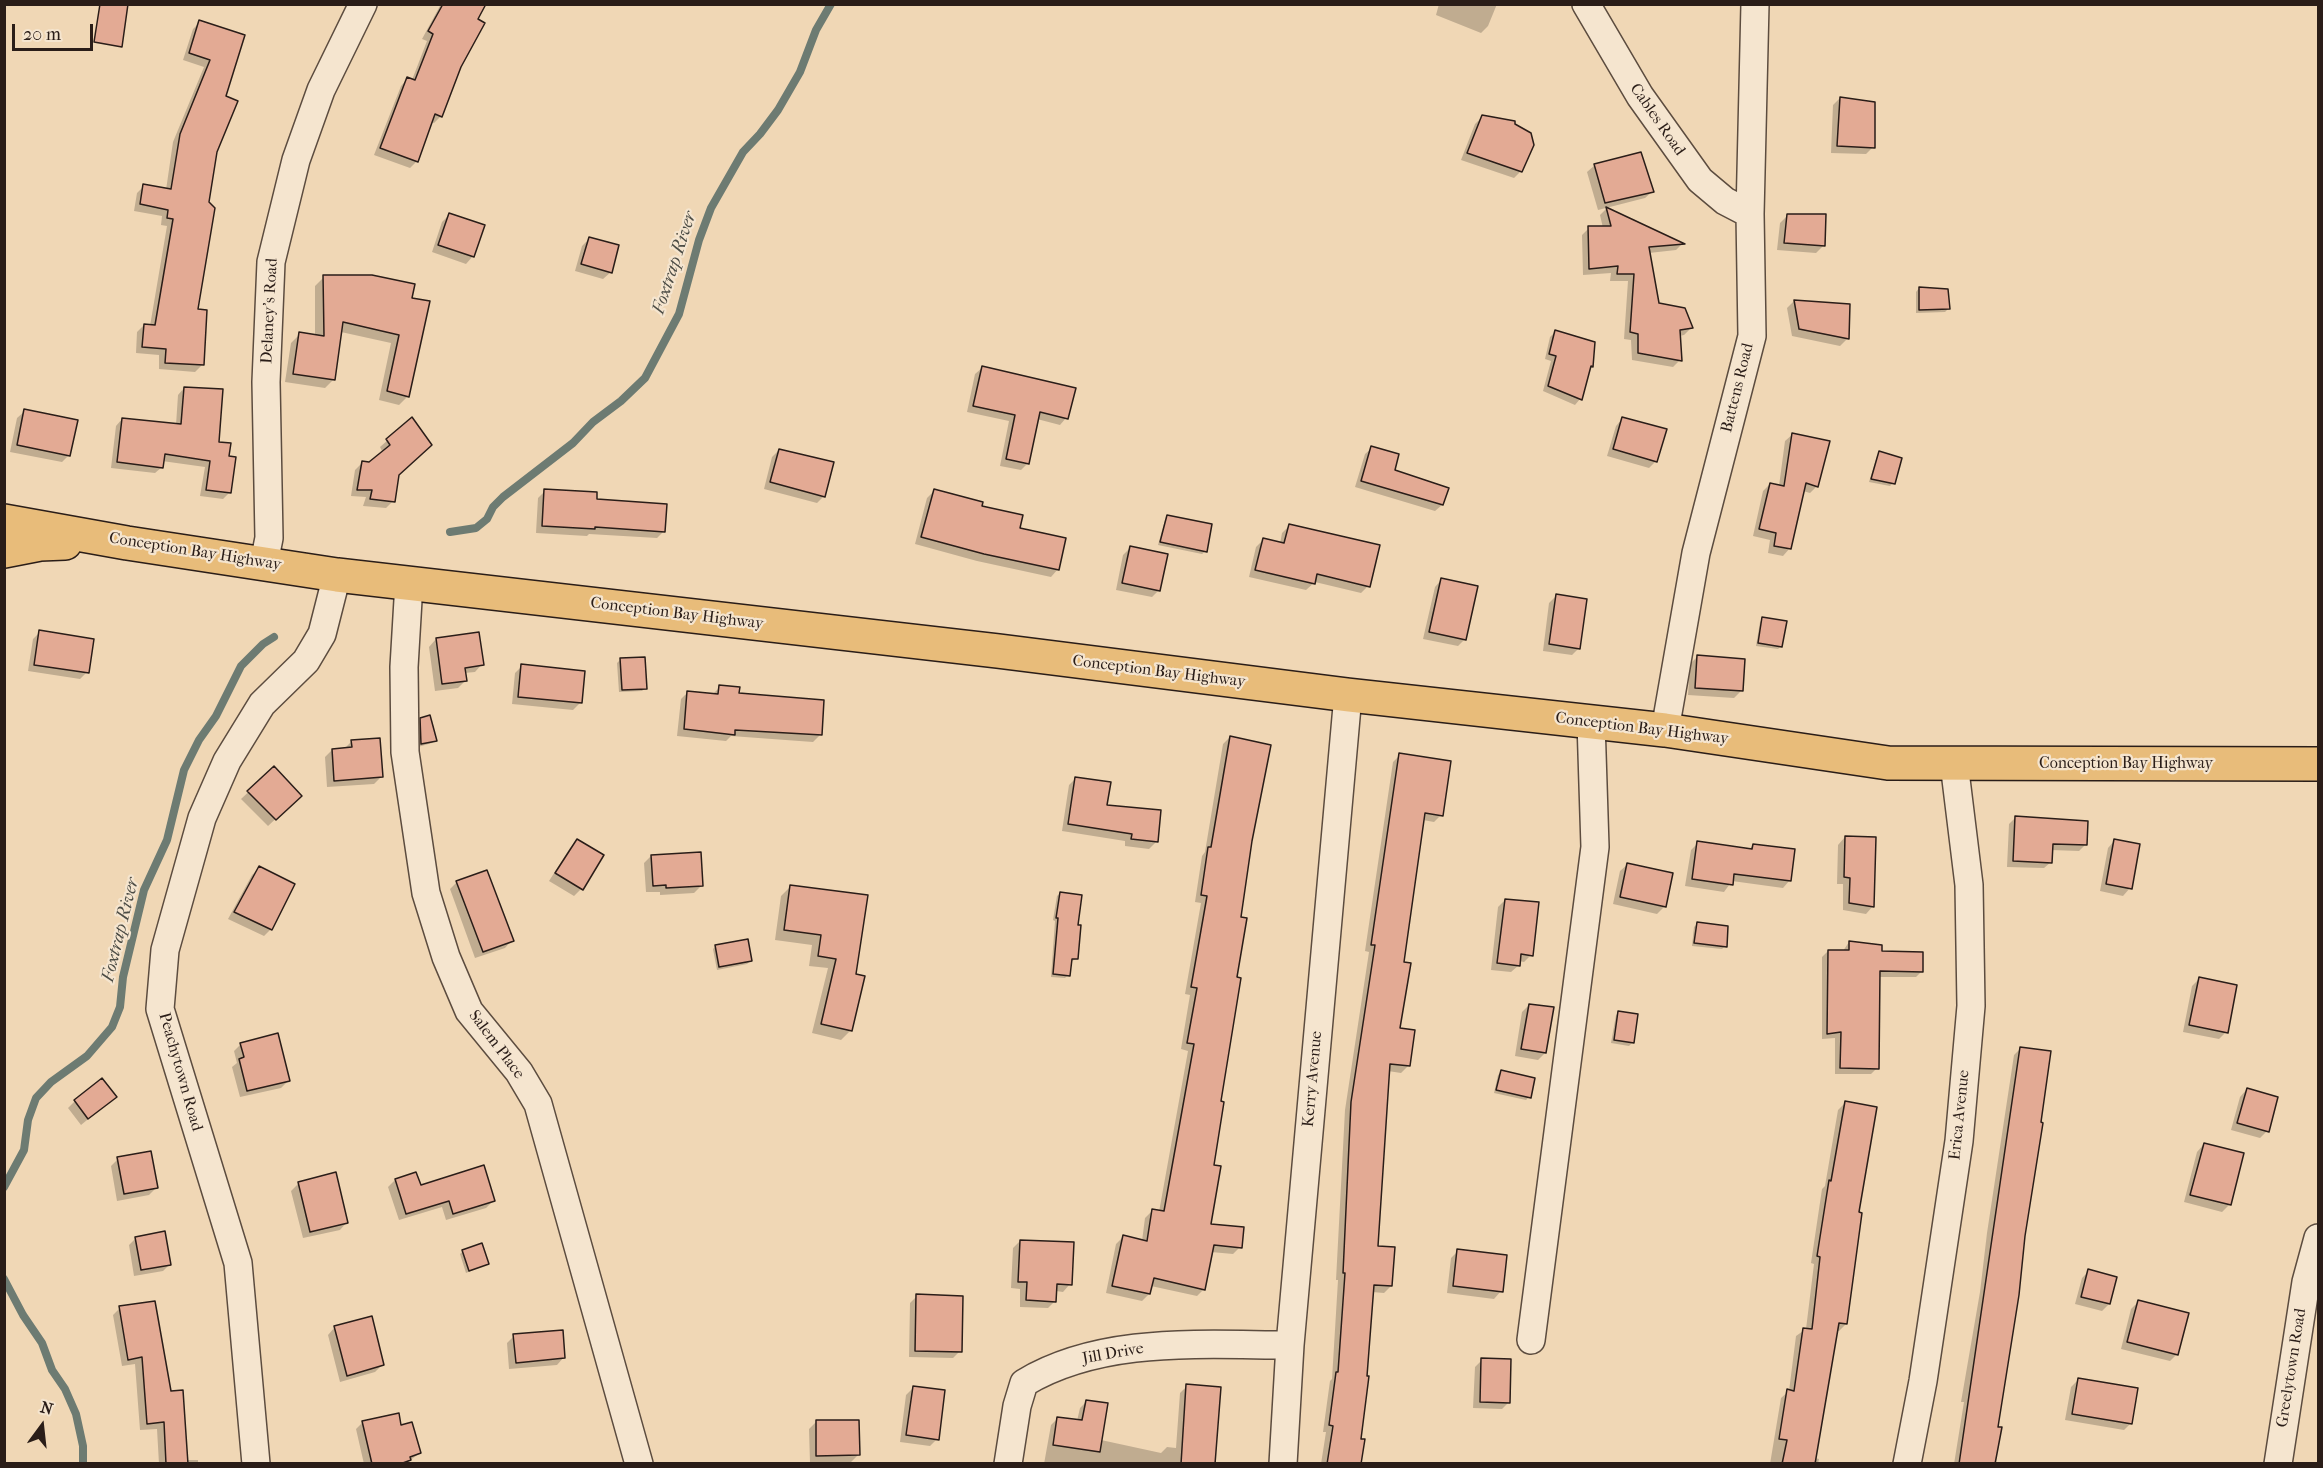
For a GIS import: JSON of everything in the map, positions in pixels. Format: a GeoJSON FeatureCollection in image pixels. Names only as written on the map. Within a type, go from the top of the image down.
{"type":"FeatureCollection","features":[{"type":"Feature","properties":{"kind":"main road","name":"Conception Bay Highway"},"geometry":{"type":"LineString","coordinates":[[4,521],[127,543],[337,574],[998,651],[1348,695],[1665,730],[1888,763],[2319,764]]}},
{"type":"Feature","properties":{"kind":"main road"},"geometry":{"type":"LineString","coordinates":[[4,551],[40,544],[127,543]]}},
{"type":"Feature","properties":{"kind":"street","name":"Delaney's Road"},"geometry":{"type":"LineString","coordinates":[[264,563],[269,538],[266,382],[271,262],[296,160],[321,90],[363,4]]}},
{"type":"Feature","properties":{"kind":"street","name":"Cables Road"},"geometry":{"type":"LineString","coordinates":[[1586,4],[1640,96],[1700,180],[1725,201],[1750,214]]}},
{"type":"Feature","properties":{"kind":"street","name":"Battens Road"},"geometry":{"type":"LineString","coordinates":[[1665,730],[1696,553],[1752,336],[1750,214],[1755,4]]}},
{"type":"Feature","properties":{"kind":"street","name":"Peachytown Road"},"geometry":{"type":"LineString","coordinates":[[256,1464],[238,1263],[160,1009],[165,950],[202,818],[226,761],[262,704],[306,661],[322,634],[337,574]]}},
{"type":"Feature","properties":{"kind":"street","name":"Salem Place"},"geometry":{"type":"LineString","coordinates":[[409,583],[404,667],[405,752],[426,893],[446,957],[469,1011],[519,1072],[538,1104],[639,1464]]}},
{"type":"Feature","properties":{"kind":"street","name":"Kerry Avenue"},"geometry":{"type":"LineString","coordinates":[[1283,1464],[1290,1345],[1348,695]]}},
{"type":"Feature","properties":{"kind":"street"},"geometry":{"type":"LineString","coordinates":[[1531,1340],[1595,847],[1591,722]]}},
{"type":"Feature","properties":{"kind":"street","name":"Erica Avenue"},"geometry":{"type":"LineString","coordinates":[[1907,1464],[1923,1381],[1959,1142],[1971,1006],[1969,885],[1954,763]]}},
{"type":"Feature","properties":{"kind":"street","name":"Greelytown Road"},"geometry":{"type":"LineString","coordinates":[[2278,1464],[2306,1282],[2319,1238]]}},
{"type":"Feature","properties":{"kind":"street","name":"Jill Drive"},"geometry":{"type":"LineString","coordinates":[[1008,1464],[1017,1406],[1024,1383],[1041,1373],[1066,1363],[1137,1349],[1183,1344],[1290,1345]]}},
{"type":"Feature","properties":{"kind":"building"},"geometry":{"type":"Polygon","coordinates":[[[100,4],[128,4],[122,47],[94,42],[100,4]]]}},
{"type":"Feature","properties":{"kind":"building"},"geometry":{"type":"Polygon","coordinates":[[[443,4],[486,4],[478,19],[485,23],[461,67],[442,117],[435,114],[418,162],[380,148],[407,77],[415,80],[433,34],[428,31],[443,4]]]}},
{"type":"Feature","properties":{"kind":"building"},"geometry":{"type":"Polygon","coordinates":[[[199,20],[245,35],[226,96],[238,101],[217,152],[209,202],[215,208],[198,309],[207,310],[204,365],[165,363],[166,349],[142,347],[144,324],[155,325],[173,219],[167,218],[168,210],[140,204],[143,184],[171,189],[180,134],[210,60],[189,53],[199,20]]]}},
{"type":"Feature","properties":{"kind":"building"},"geometry":{"type":"Polygon","coordinates":[[[1840,97],[1875,102],[1875,148],[1837,146],[1840,97]]]}},
{"type":"Feature","properties":{"kind":"building"},"geometry":{"type":"Polygon","coordinates":[[[1482,115],[1515,121],[1515,124],[1531,133],[1534,145],[1522,172],[1467,153],[1482,115]]]}},
{"type":"Feature","properties":{"kind":"building"},"geometry":{"type":"Polygon","coordinates":[[[1641,152],[1654,192],[1605,203],[1594,164],[1641,152]]]}},
{"type":"Feature","properties":{"kind":"building"},"geometry":{"type":"Polygon","coordinates":[[[1606,207],[1685,244],[1649,247],[1659,303],[1685,308],[1693,328],[1680,330],[1682,361],[1638,353],[1638,334],[1630,332],[1634,274],[1617,274],[1618,266],[1589,269],[1588,226],[1611,226],[1606,207]]]}},
{"type":"Feature","properties":{"kind":"building"},"geometry":{"type":"Polygon","coordinates":[[[449,213],[485,225],[474,257],[438,245],[449,213]]]}},
{"type":"Feature","properties":{"kind":"building"},"geometry":{"type":"Polygon","coordinates":[[[1787,214],[1826,214],[1825,246],[1784,243],[1787,214]]]}},
{"type":"Feature","properties":{"kind":"building"},"geometry":{"type":"Polygon","coordinates":[[[589,237],[619,245],[612,273],[581,264],[589,237]]]}},
{"type":"Feature","properties":{"kind":"building"},"geometry":{"type":"Polygon","coordinates":[[[323,275],[372,275],[415,284],[412,298],[430,301],[409,397],[387,391],[399,335],[343,322],[335,380],[293,374],[299,332],[324,336],[323,275]]]}},
{"type":"Feature","properties":{"kind":"building"},"geometry":{"type":"Polygon","coordinates":[[[1919,287],[1948,289],[1950,309],[1919,310],[1919,287]]]}},
{"type":"Feature","properties":{"kind":"building"},"geometry":{"type":"Polygon","coordinates":[[[1794,300],[1850,304],[1849,339],[1799,329],[1794,300]]]}},
{"type":"Feature","properties":{"kind":"building"},"geometry":{"type":"Polygon","coordinates":[[[1555,330],[1595,342],[1593,367],[1591,366],[1582,400],[1548,386],[1556,356],[1549,354],[1555,330]]]}},
{"type":"Feature","properties":{"kind":"building"},"geometry":{"type":"Polygon","coordinates":[[[982,366],[1076,388],[1068,419],[1040,412],[1029,464],[1006,459],[1015,415],[973,406],[982,366]]]}},
{"type":"Feature","properties":{"kind":"building"},"geometry":{"type":"Polygon","coordinates":[[[184,387],[223,389],[219,442],[231,443],[229,456],[236,457],[231,493],[206,490],[210,461],[165,454],[163,468],[117,462],[122,418],[181,424],[184,387]]]}},
{"type":"Feature","properties":{"kind":"building"},"geometry":{"type":"Polygon","coordinates":[[[24,409],[78,420],[70,456],[17,445],[24,409]]]}},
{"type":"Feature","properties":{"kind":"building"},"geometry":{"type":"Polygon","coordinates":[[[412,417],[432,445],[399,475],[395,502],[370,499],[372,490],[357,490],[362,461],[369,462],[390,445],[386,439],[412,417]]]}},
{"type":"Feature","properties":{"kind":"building"},"geometry":{"type":"Polygon","coordinates":[[[1622,417],[1667,429],[1657,462],[1613,449],[1622,417]]]}},
{"type":"Feature","properties":{"kind":"building"},"geometry":{"type":"Polygon","coordinates":[[[1792,433],[1830,441],[1818,487],[1806,483],[1791,549],[1774,546],[1776,533],[1759,529],[1770,483],[1784,486],[1792,433]]]}},
{"type":"Feature","properties":{"kind":"building"},"geometry":{"type":"Polygon","coordinates":[[[1371,446],[1399,454],[1395,470],[1449,488],[1443,505],[1361,481],[1371,446]]]}},
{"type":"Feature","properties":{"kind":"building"},"geometry":{"type":"Polygon","coordinates":[[[779,449],[834,462],[825,497],[770,482],[779,449]]]}},
{"type":"Feature","properties":{"kind":"building"},"geometry":{"type":"Polygon","coordinates":[[[1879,451],[1902,458],[1895,484],[1871,479],[1879,451]]]}},
{"type":"Feature","properties":{"kind":"building"},"geometry":{"type":"Polygon","coordinates":[[[544,489],[597,492],[597,499],[667,504],[665,532],[542,526],[544,489]]]}},
{"type":"Feature","properties":{"kind":"building"},"geometry":{"type":"Polygon","coordinates":[[[934,489],[983,502],[982,506],[1023,515],[1020,528],[1066,538],[1059,570],[984,554],[921,537],[934,489]]]}},
{"type":"Feature","properties":{"kind":"building"},"geometry":{"type":"Polygon","coordinates":[[[1167,515],[1212,524],[1207,552],[1160,542],[1167,515]]]}},
{"type":"Feature","properties":{"kind":"building"},"geometry":{"type":"Polygon","coordinates":[[[1289,524],[1380,545],[1370,587],[1317,574],[1315,584],[1255,570],[1263,538],[1284,543],[1289,524]]]}},
{"type":"Feature","properties":{"kind":"building"},"geometry":{"type":"Polygon","coordinates":[[[1130,546],[1168,554],[1160,591],[1122,583],[1130,546]]]}},
{"type":"Feature","properties":{"kind":"building"},"geometry":{"type":"Polygon","coordinates":[[[1441,578],[1478,586],[1466,640],[1429,632],[1441,578]]]}},
{"type":"Feature","properties":{"kind":"building"},"geometry":{"type":"Polygon","coordinates":[[[1556,594],[1587,599],[1580,649],[1549,644],[1556,594]]]}},
{"type":"Feature","properties":{"kind":"building"},"geometry":{"type":"Polygon","coordinates":[[[1762,617],[1787,621],[1782,647],[1758,643],[1762,617]]]}},
{"type":"Feature","properties":{"kind":"building"},"geometry":{"type":"Polygon","coordinates":[[[39,630],[94,639],[89,673],[34,665],[39,630]]]}},
{"type":"Feature","properties":{"kind":"building"},"geometry":{"type":"Polygon","coordinates":[[[479,632],[484,665],[465,668],[467,681],[442,684],[436,638],[479,632]]]}},
{"type":"Feature","properties":{"kind":"building"},"geometry":{"type":"Polygon","coordinates":[[[1697,655],[1745,659],[1743,691],[1695,688],[1697,655]]]}},
{"type":"Feature","properties":{"kind":"building"},"geometry":{"type":"Polygon","coordinates":[[[645,657],[647,689],[622,690],[620,658],[645,657]]]}},
{"type":"Feature","properties":{"kind":"building"},"geometry":{"type":"Polygon","coordinates":[[[521,664],[585,671],[582,703],[518,697],[521,664]]]}},
{"type":"Feature","properties":{"kind":"building"},"geometry":{"type":"Polygon","coordinates":[[[719,685],[740,687],[739,693],[824,700],[822,735],[735,730],[735,735],[684,729],[687,691],[718,694],[719,685]]]}},
{"type":"Feature","properties":{"kind":"building"},"geometry":{"type":"Polygon","coordinates":[[[430,715],[437,741],[421,744],[420,718],[430,715]]]}},
{"type":"Feature","properties":{"kind":"building"},"geometry":{"type":"Polygon","coordinates":[[[1230,736],[1271,745],[1252,841],[1241,917],[1247,918],[1237,977],[1241,978],[1221,1101],[1224,1102],[1214,1165],[1221,1166],[1211,1224],[1244,1227],[1242,1248],[1214,1245],[1205,1290],[1154,1278],[1150,1294],[1112,1286],[1123,1235],[1147,1241],[1152,1209],[1164,1211],[1194,1044],[1187,1043],[1197,988],[1191,987],[1207,896],[1201,895],[1230,736]]]}},
{"type":"Feature","properties":{"kind":"building"},"geometry":{"type":"Polygon","coordinates":[[[380,738],[383,777],[334,781],[332,749],[352,747],[351,740],[380,738]]]}},
{"type":"Feature","properties":{"kind":"building"},"geometry":{"type":"Polygon","coordinates":[[[1399,753],[1451,761],[1443,816],[1425,813],[1404,962],[1411,963],[1400,1028],[1415,1030],[1410,1066],[1390,1064],[1378,1246],[1395,1247],[1392,1286],[1374,1285],[1367,1376],[1369,1376],[1361,1439],[1365,1439],[1361,1464],[1327,1464],[1333,1426],[1329,1425],[1336,1372],[1338,1372],[1345,1273],[1343,1273],[1351,1102],[1375,945],[1371,945],[1399,753]]]}},
{"type":"Feature","properties":{"kind":"building"},"geometry":{"type":"Polygon","coordinates":[[[274,766],[302,796],[276,820],[247,791],[274,766]]]}},
{"type":"Feature","properties":{"kind":"building"},"geometry":{"type":"Polygon","coordinates":[[[1075,777],[1111,782],[1107,805],[1161,810],[1158,842],[1131,839],[1132,834],[1068,824],[1075,777]]]}},
{"type":"Feature","properties":{"kind":"building"},"geometry":{"type":"Polygon","coordinates":[[[2015,816],[2088,821],[2087,845],[2053,844],[2052,863],[2013,861],[2015,816]]]}},
{"type":"Feature","properties":{"kind":"building"},"geometry":{"type":"Polygon","coordinates":[[[1845,836],[1876,837],[1874,907],[1849,903],[1850,878],[1844,877],[1845,836]]]}},
{"type":"Feature","properties":{"kind":"building"},"geometry":{"type":"Polygon","coordinates":[[[577,839],[604,855],[583,890],[555,873],[577,839]]]}},
{"type":"Feature","properties":{"kind":"building"},"geometry":{"type":"Polygon","coordinates":[[[2114,839],[2140,844],[2132,889],[2106,884],[2114,839]]]}},
{"type":"Feature","properties":{"kind":"building"},"geometry":{"type":"Polygon","coordinates":[[[1697,841],[1752,849],[1753,844],[1795,849],[1791,881],[1734,874],[1733,885],[1692,879],[1697,841]]]}},
{"type":"Feature","properties":{"kind":"building"},"geometry":{"type":"Polygon","coordinates":[[[701,852],[703,886],[666,888],[666,885],[653,886],[651,855],[701,852]]]}},
{"type":"Feature","properties":{"kind":"building"},"geometry":{"type":"Polygon","coordinates":[[[1627,863],[1673,873],[1666,907],[1620,897],[1627,863]]]}},
{"type":"Feature","properties":{"kind":"building"},"geometry":{"type":"Polygon","coordinates":[[[259,866],[295,884],[272,930],[234,912],[259,866]]]}},
{"type":"Feature","properties":{"kind":"building"},"geometry":{"type":"Polygon","coordinates":[[[487,870],[514,941],[483,952],[456,881],[487,870]]]}},
{"type":"Feature","properties":{"kind":"building"},"geometry":{"type":"Polygon","coordinates":[[[790,885],[868,895],[856,974],[865,976],[852,1031],[821,1024],[836,959],[818,956],[821,935],[784,930],[790,885]]]}},
{"type":"Feature","properties":{"kind":"building"},"geometry":{"type":"Polygon","coordinates":[[[1060,892],[1082,895],[1078,925],[1081,925],[1078,959],[1072,959],[1070,976],[1053,974],[1060,892]]]}},
{"type":"Feature","properties":{"kind":"building"},"geometry":{"type":"Polygon","coordinates":[[[1505,899],[1539,902],[1533,956],[1521,954],[1520,966],[1497,963],[1505,899]]]}},
{"type":"Feature","properties":{"kind":"building"},"geometry":{"type":"Polygon","coordinates":[[[1697,922],[1728,926],[1727,947],[1694,943],[1697,922]]]}},
{"type":"Feature","properties":{"kind":"building"},"geometry":{"type":"Polygon","coordinates":[[[748,939],[752,961],[719,967],[715,945],[748,939]]]}},
{"type":"Feature","properties":{"kind":"building"},"geometry":{"type":"Polygon","coordinates":[[[1849,941],[1882,945],[1882,951],[1923,952],[1923,972],[1880,971],[1879,1069],[1840,1068],[1841,1032],[1827,1034],[1828,950],[1849,950],[1849,941]]]}},
{"type":"Feature","properties":{"kind":"building"},"geometry":{"type":"Polygon","coordinates":[[[2199,977],[2237,985],[2228,1033],[2189,1025],[2199,977]]]}},
{"type":"Feature","properties":{"kind":"building"},"geometry":{"type":"Polygon","coordinates":[[[1529,1004],[1554,1007],[1546,1053],[1521,1049],[1529,1004]]]}},
{"type":"Feature","properties":{"kind":"building"},"geometry":{"type":"Polygon","coordinates":[[[1618,1011],[1638,1014],[1634,1043],[1614,1040],[1618,1011]]]}},
{"type":"Feature","properties":{"kind":"building"},"geometry":{"type":"Polygon","coordinates":[[[278,1033],[290,1081],[247,1091],[239,1059],[244,1057],[240,1043],[278,1033]]]}},
{"type":"Feature","properties":{"kind":"building"},"geometry":{"type":"Polygon","coordinates":[[[2020,1047],[2051,1051],[2019,1295],[1998,1427],[2002,1427],[1995,1464],[1959,1464],[2020,1047]]]}},
{"type":"Feature","properties":{"kind":"building"},"geometry":{"type":"Polygon","coordinates":[[[1501,1070],[1535,1078],[1531,1098],[1496,1090],[1501,1070]]]}},
{"type":"Feature","properties":{"kind":"building"},"geometry":{"type":"Polygon","coordinates":[[[102,1078],[117,1097],[88,1119],[74,1100],[102,1078]]]}},
{"type":"Feature","properties":{"kind":"building"},"geometry":{"type":"Polygon","coordinates":[[[2247,1088],[2278,1097],[2269,1132],[2237,1123],[2247,1088]]]}},
{"type":"Feature","properties":{"kind":"building"},"geometry":{"type":"Polygon","coordinates":[[[1845,1101],[1877,1107],[1859,1212],[1862,1213],[1847,1324],[1839,1323],[1815,1464],[1782,1464],[1787,1440],[1779,1439],[1787,1389],[1794,1391],[1803,1328],[1812,1329],[1820,1257],[1817,1256],[1845,1101]]]}},
{"type":"Feature","properties":{"kind":"building"},"geometry":{"type":"Polygon","coordinates":[[[2204,1143],[2244,1153],[2231,1205],[2190,1195],[2204,1143]]]}},
{"type":"Feature","properties":{"kind":"building"},"geometry":{"type":"Polygon","coordinates":[[[151,1151],[158,1188],[124,1194],[117,1157],[151,1151]]]}},
{"type":"Feature","properties":{"kind":"building"},"geometry":{"type":"Polygon","coordinates":[[[484,1165],[495,1201],[453,1214],[449,1201],[406,1214],[395,1179],[416,1172],[421,1185],[484,1165]]]}},
{"type":"Feature","properties":{"kind":"building"},"geometry":{"type":"Polygon","coordinates":[[[336,1172],[348,1223],[310,1232],[298,1182],[336,1172]]]}},
{"type":"Feature","properties":{"kind":"building"},"geometry":{"type":"Polygon","coordinates":[[[165,1231],[171,1265],[141,1270],[135,1237],[165,1231]]]}},
{"type":"Feature","properties":{"kind":"building"},"geometry":{"type":"Polygon","coordinates":[[[1020,1240],[1074,1242],[1072,1285],[1057,1284],[1056,1302],[1026,1300],[1027,1282],[1018,1282],[1020,1240]]]}},
{"type":"Feature","properties":{"kind":"building"},"geometry":{"type":"Polygon","coordinates":[[[482,1243],[489,1264],[469,1271],[462,1250],[482,1243]]]}},
{"type":"Feature","properties":{"kind":"building"},"geometry":{"type":"Polygon","coordinates":[[[1457,1249],[1507,1255],[1503,1292],[1453,1286],[1457,1249]]]}},
{"type":"Feature","properties":{"kind":"building"},"geometry":{"type":"Polygon","coordinates":[[[2088,1269],[2117,1277],[2110,1304],[2081,1297],[2088,1269]]]}},
{"type":"Feature","properties":{"kind":"building"},"geometry":{"type":"Polygon","coordinates":[[[916,1294],[963,1296],[962,1352],[915,1351],[916,1294]]]}},
{"type":"Feature","properties":{"kind":"building"},"geometry":{"type":"Polygon","coordinates":[[[2138,1300],[2189,1313],[2178,1355],[2127,1342],[2138,1300]]]}},
{"type":"Feature","properties":{"kind":"building"},"geometry":{"type":"Polygon","coordinates":[[[155,1301],[171,1391],[183,1390],[188,1464],[166,1464],[164,1422],[147,1424],[142,1357],[128,1360],[119,1306],[155,1301]]]}},
{"type":"Feature","properties":{"kind":"building"},"geometry":{"type":"Polygon","coordinates":[[[372,1316],[384,1365],[347,1376],[334,1326],[372,1316]]]}},
{"type":"Feature","properties":{"kind":"building"},"geometry":{"type":"Polygon","coordinates":[[[563,1330],[565,1358],[516,1363],[513,1334],[563,1330]]]}},
{"type":"Feature","properties":{"kind":"building"},"geometry":{"type":"Polygon","coordinates":[[[1481,1358],[1511,1359],[1510,1403],[1480,1402],[1481,1358]]]}},
{"type":"Feature","properties":{"kind":"building"},"geometry":{"type":"Polygon","coordinates":[[[2078,1378],[2138,1388],[2132,1424],[2072,1414],[2078,1378]]]}},
{"type":"Feature","properties":{"kind":"building"},"geometry":{"type":"Polygon","coordinates":[[[1186,1384],[1221,1387],[1215,1464],[1181,1464],[1186,1384]]]}},
{"type":"Feature","properties":{"kind":"building"},"geometry":{"type":"Polygon","coordinates":[[[913,1386],[945,1390],[939,1440],[906,1435],[913,1386]]]}},
{"type":"Feature","properties":{"kind":"building"},"geometry":{"type":"Polygon","coordinates":[[[1086,1400],[1108,1403],[1100,1452],[1053,1445],[1057,1417],[1082,1420],[1086,1400]]]}},
{"type":"Feature","properties":{"kind":"building"},"geometry":{"type":"Polygon","coordinates":[[[399,1413],[401,1425],[412,1422],[421,1453],[400,1464],[372,1464],[362,1421],[399,1413]]]}},
{"type":"Feature","properties":{"kind":"building"},"geometry":{"type":"Polygon","coordinates":[[[816,1420],[859,1420],[860,1455],[816,1456],[816,1420]]]}},
{"type":"Feature","properties":{"kind":"waterway","name":"Foxtrap River"},"geometry":{"type":"LineString","coordinates":[[450,532],[476,528],[487,519],[493,507],[503,497],[573,443],[593,422],[621,401],[645,378],[679,314],[699,240],[711,208],[743,152],[778,110],[800,72],[816,30],[831,4]]}},
{"type":"Feature","properties":{"kind":"waterway","name":"Foxtrap River"},"geometry":{"type":"LineString","coordinates":[[4,1187],[24,1150],[28,1120],[36,1098],[51,1082],[87,1056],[112,1027],[120,1007],[123,977],[144,890],[167,840],[184,770],[199,740],[216,716],[241,666],[263,644],[274,637]]}},
{"type":"Feature","properties":{"kind":"waterway","name":"Foxtrap River"},"geometry":{"type":"LineString","coordinates":[[4,1279],[23,1315],[42,1343],[52,1370],[65,1389],[76,1414],[83,1446],[83,1464]]}}]}
